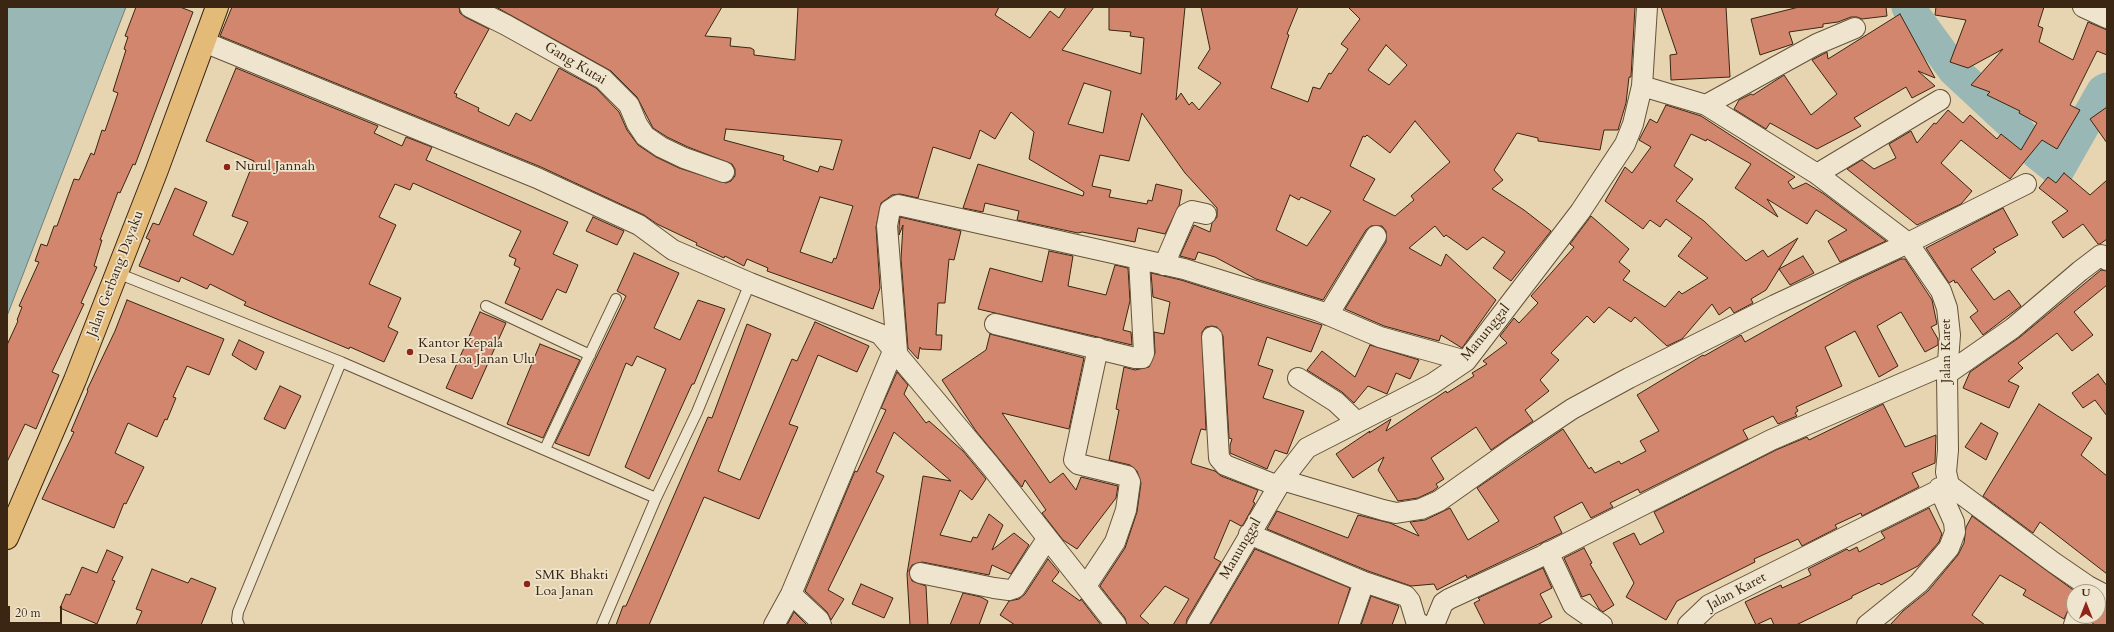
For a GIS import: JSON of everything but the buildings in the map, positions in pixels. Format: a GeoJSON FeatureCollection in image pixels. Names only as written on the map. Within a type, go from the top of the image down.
{"type":"FeatureCollection","features":[{"type":"Feature","properties":{"kind":"highway","name":"Jalan Gerbang Dayaku"},"geometry":{"type":"LineString","coordinates":[[7,538],[75,380],[217,7]]}},
{"type":"Feature","properties":{"kind":"street","name":"Gang Kutai"},"geometry":{"type":"LineString","coordinates":[[470,7],[506,24],[603,79],[629,105],[637,124],[646,136],[661,147],[684,158],[724,172]]}},
{"type":"Feature","properties":{"kind":"street","name":"Manunggal"},"geometry":{"type":"LineString","coordinates":[[1197,625],[1280,483],[1307,448],[1432,384],[1466,361],[1580,212],[1625,144],[1633,124],[1642,86],[1647,7]]}},
{"type":"Feature","properties":{"kind":"street"},"geometry":{"type":"LineString","coordinates":[[2083,7],[2107,18]]}},
{"type":"Feature","properties":{"kind":"street"},"geometry":{"type":"LineString","coordinates":[[1706,105],[1817,44],[1855,28]]}},
{"type":"Feature","properties":{"kind":"street"},"geometry":{"type":"LineString","coordinates":[[204,42],[537,178],[639,225],[673,250],[750,283],[874,330],[887,340],[989,464],[1116,625]]}},
{"type":"Feature","properties":{"kind":"street","name":"Jalan Karet"},"geometry":{"type":"LineString","coordinates":[[1642,86],[1706,105],[1817,174],[1908,243],[1941,290],[1947,308],[1950,335],[1947,369],[1948,450],[1944,487],[1709,605],[1688,625]]}},
{"type":"Feature","properties":{"kind":"street"},"geometry":{"type":"LineString","coordinates":[[1817,174],[1940,100]]}},
{"type":"Feature","properties":{"kind":"street"},"geometry":{"type":"LineString","coordinates":[[1212,337],[1219,458],[1226,465],[1280,483],[1396,513],[1422,509],[1439,501],[1572,409],[1629,378],[1775,305],[1908,243],[2026,184]]}},
{"type":"Feature","properties":{"kind":"street"},"geometry":{"type":"LineString","coordinates":[[774,625],[790,594],[895,350],[887,226],[890,210],[895,205],[921,209],[1164,265],[1328,315],[1380,337],[1466,361]]}},
{"type":"Feature","properties":{"kind":"street"},"geometry":{"type":"LineString","coordinates":[[1164,265],[1186,214],[1192,211],[1206,214]]}},
{"type":"Feature","properties":{"kind":"street"},"geometry":{"type":"LineString","coordinates":[[1328,315],[1376,236]]}},
{"type":"Feature","properties":{"kind":"street"},"geometry":{"type":"LineString","coordinates":[[1434,625],[1443,603],[1449,599],[1548,552],[1771,440],[1947,369],[2013,328],[2080,271],[2105,255]]}},
{"type":"Feature","properties":{"kind":"street"},"geometry":{"type":"LineString","coordinates":[[995,324],[1140,359],[1144,356],[1139,259]]}},
{"type":"Feature","properties":{"kind":"street"},"geometry":{"type":"LineString","coordinates":[[1086,586],[1115,542],[1126,510],[1130,482],[1127,476],[1078,464],[1074,460],[1098,348]]}},
{"type":"Feature","properties":{"kind":"street"},"geometry":{"type":"LineString","coordinates":[[1298,378],[1336,402],[1357,422]]}},
{"type":"Feature","properties":{"kind":"street"},"geometry":{"type":"LineString","coordinates":[[1944,487],[2079,584]]}},
{"type":"Feature","properties":{"kind":"street"},"geometry":{"type":"LineString","coordinates":[[1867,625],[1919,583],[1949,548],[1954,532],[1954,522],[1944,487]]}},
{"type":"Feature","properties":{"kind":"street"},"geometry":{"type":"LineString","coordinates":[[1249,534],[1364,582],[1406,596],[1410,601],[1416,621],[1422,625]]}},
{"type":"Feature","properties":{"kind":"street"},"geometry":{"type":"LineString","coordinates":[[920,573],[1009,590],[1015,588],[1047,539]]}},
{"type":"Feature","properties":{"kind":"street"},"geometry":{"type":"LineString","coordinates":[[1548,552],[1573,605],[1602,625]]}},
{"type":"Feature","properties":{"kind":"street"},"geometry":{"type":"LineString","coordinates":[[1349,625],[1364,582]]}},
{"type":"Feature","properties":{"kind":"street"},"geometry":{"type":"LineString","coordinates":[[790,594],[819,620],[821,625]]}},
{"type":"Feature","properties":{"kind":"lane"},"geometry":{"type":"LineString","coordinates":[[117,273],[341,362],[656,498]]}},
{"type":"Feature","properties":{"kind":"lane"},"geometry":{"type":"LineString","coordinates":[[602,625],[656,498],[697,412],[750,283]]}},
{"type":"Feature","properties":{"kind":"lane"},"geometry":{"type":"LineString","coordinates":[[545,449],[616,299]]}},
{"type":"Feature","properties":{"kind":"lane"},"geometry":{"type":"LineString","coordinates":[[486,306],[590,355]]}},
{"type":"Feature","properties":{"kind":"lane"},"geometry":{"type":"LineString","coordinates":[[239,625],[237,620],[238,612],[341,362]]}},
{"type":"Feature","properties":{"kind":"water"},"geometry":{"type":"Polygon","coordinates":[[[7,7],[126,7],[7,316],[7,7]]]}},
{"type":"Feature","properties":{"kind":"waterway"},"geometry":{"type":"LineString","coordinates":[[1908,7],[1954,70],[2012,124],[2037,153],[2058,170],[2103,91],[2107,89]]}},
{"type":"Feature","properties":{"kind":"place","name":"Nurul Jannah"},"geometry":{"type":"Point","coordinates":[227,167]}},
{"type":"Feature","properties":{"kind":"place","name":"Kantor Kepala Desa Loa Janan Ulu"},"geometry":{"type":"Point","coordinates":[410,352]}},
{"type":"Feature","properties":{"kind":"place","name":"SMK Bhakti Loa Janan"},"geometry":{"type":"Point","coordinates":[527,584]}}]}
